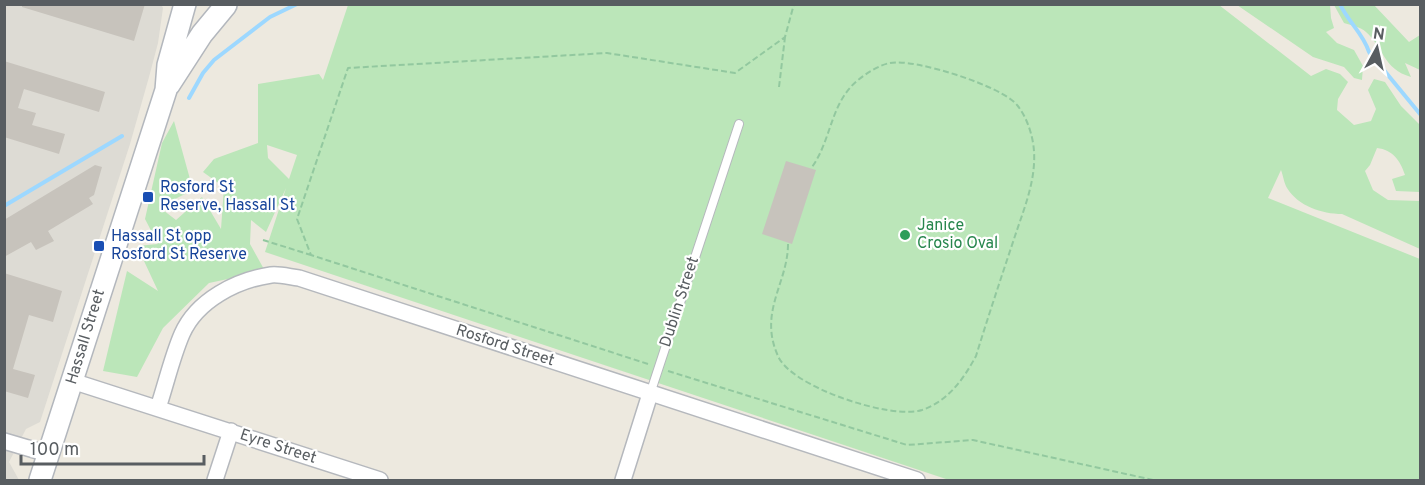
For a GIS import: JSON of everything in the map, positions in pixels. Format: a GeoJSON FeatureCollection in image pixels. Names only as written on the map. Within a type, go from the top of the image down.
{"type":"FeatureCollection","features":[{"type":"Feature","properties":{"kind":"main road","name":"Hassall Street"},"geometry":{"type":"LineString","coordinates":[[40,480],[166,90],[168,65],[185,4]]}},
{"type":"Feature","properties":{"kind":"main road"},"geometry":{"type":"LineString","coordinates":[[206,4],[213,6],[226,4]]}},
{"type":"Feature","properties":{"kind":"main road","name":"Hassall Street"},"geometry":{"type":"LineString","coordinates":[[166,90],[202,34],[226,4]]}},
{"type":"Feature","properties":{"kind":"street","name":"Rosford Street"},"geometry":{"type":"LineString","coordinates":[[158,408],[183,332],[196,312],[217,295],[249,279],[274,275],[299,278],[917,480]]}},
{"type":"Feature","properties":{"kind":"street","name":"Eyre Street"},"geometry":{"type":"LineString","coordinates":[[72,381],[380,480]]}},
{"type":"Feature","properties":{"kind":"street","name":"Dublin Street"},"geometry":{"type":"LineString","coordinates":[[623,480],[650,394]]}},
{"type":"Feature","properties":{"kind":"street"},"geometry":{"type":"LineString","coordinates":[[215,480],[231,432]]}},
{"type":"Feature","properties":{"kind":"street"},"geometry":{"type":"LineString","coordinates":[[4,441],[48,454]]}},
{"type":"Feature","properties":{"kind":"lane","name":"Dublin Street"},"geometry":{"type":"LineString","coordinates":[[650,394],[739,124]]}},
{"type":"Feature","properties":{"kind":"path"},"geometry":{"type":"LineString","coordinates":[[779,87],[784,37],[794,4]]}},
{"type":"Feature","properties":{"kind":"path"},"geometry":{"type":"LineString","coordinates":[[311,255],[297,219],[348,68],[607,53],[735,73],[784,37]]}},
{"type":"Feature","properties":{"kind":"path"},"geometry":{"type":"LineString","coordinates":[[788,244],[788,253],[775,295],[772,321],[775,346],[783,365],[819,389],[883,410],[912,412],[923,410],[937,403],[955,389],[976,356],[1030,187],[1034,151],[1029,127],[1017,105],[1002,93],[988,86],[926,66],[891,62],[860,78],[840,100],[819,157],[812,167]]}},
{"type":"Feature","properties":{"kind":"path"},"geometry":{"type":"LineString","coordinates":[[263,240],[659,368],[907,445],[973,440],[1153,480]]}},
{"type":"Feature","properties":{"kind":"shaded area"},"geometry":{"type":"Polygon","coordinates":[[[161,4],[163,8],[158,43],[130,144],[40,422],[26,429],[9,462],[19,480],[4,480],[4,5],[161,4]]]}},
{"type":"Feature","properties":{"kind":"green space"},"geometry":{"type":"Polygon","coordinates":[[[348,5],[1219,5],[1311,76],[1326,69],[1340,74],[1348,82],[1338,99],[1337,110],[1354,125],[1371,121],[1376,109],[1368,90],[1374,79],[1385,82],[1401,106],[1420,125],[1420,192],[1396,191],[1392,179],[1405,175],[1398,160],[1387,151],[1377,148],[1365,171],[1373,190],[1388,200],[1420,201],[1420,249],[1342,214],[1311,208],[1297,200],[1287,188],[1281,170],[1268,198],[1420,259],[1420,480],[949,480],[265,252],[286,188],[266,232],[251,220],[250,244],[265,271],[209,283],[163,328],[137,377],[103,371],[127,271],[158,291],[137,246],[158,244],[145,219],[162,143],[174,121],[193,190],[159,207],[176,220],[202,197],[221,229],[224,187],[203,172],[214,159],[258,143],[258,84],[319,74],[323,80],[348,5]],[[267,145],[268,158],[289,179],[297,155],[267,145]]]}},
{"type":"Feature","properties":{"kind":"green space"},"geometry":{"type":"Polygon","coordinates":[[[1237,5],[1330,5],[1334,28],[1326,32],[1337,43],[1354,50],[1363,66],[1362,80],[1354,78],[1344,67],[1313,57],[1237,5]]]}},
{"type":"Feature","properties":{"kind":"green space"},"geometry":{"type":"Polygon","coordinates":[[[1334,5],[1374,5],[1409,42],[1420,35],[1420,70],[1405,63],[1411,77],[1395,69],[1366,32],[1344,23],[1334,5]]]}},
{"type":"Feature","properties":{"kind":"building"},"geometry":{"type":"Polygon","coordinates":[[[22,4],[145,4],[134,41],[22,7],[22,4]]]}},
{"type":"Feature","properties":{"kind":"building"},"geometry":{"type":"Polygon","coordinates":[[[4,61],[105,92],[99,112],[24,89],[18,108],[36,113],[32,125],[65,134],[59,154],[4,137],[4,61]]]}},
{"type":"Feature","properties":{"kind":"building"},"geometry":{"type":"Polygon","coordinates":[[[786,161],[816,170],[792,244],[762,234],[786,161]]]}},
{"type":"Feature","properties":{"kind":"building"},"geometry":{"type":"Polygon","coordinates":[[[95,165],[102,167],[94,195],[89,198],[93,204],[48,231],[54,241],[36,250],[31,242],[4,257],[4,220],[95,165]]]}},
{"type":"Feature","properties":{"kind":"building"},"geometry":{"type":"Polygon","coordinates":[[[4,273],[62,291],[53,322],[29,315],[13,369],[35,375],[28,398],[4,391],[4,273]]]}},
{"type":"Feature","properties":{"kind":"waterway"},"geometry":{"type":"LineString","coordinates":[[189,98],[203,73],[214,60],[270,17],[297,4]]}},
{"type":"Feature","properties":{"kind":"waterway"},"geometry":{"type":"LineString","coordinates":[[1340,4],[1369,52],[1420,114]]}},
{"type":"Feature","properties":{"kind":"waterway"},"geometry":{"type":"LineString","coordinates":[[4,206],[122,136]]}},
{"type":"Feature","properties":{"kind":"place","name":"Rosford St Reserve, Hassall St"},"geometry":{"type":"Point","coordinates":[148,197]}},
{"type":"Feature","properties":{"kind":"place","name":"Janice Crosio Oval"},"geometry":{"type":"Point","coordinates":[905,235]}},
{"type":"Feature","properties":{"kind":"place","name":"Hassall St opp Rosford St Reserve"},"geometry":{"type":"Point","coordinates":[99,246]}}]}
